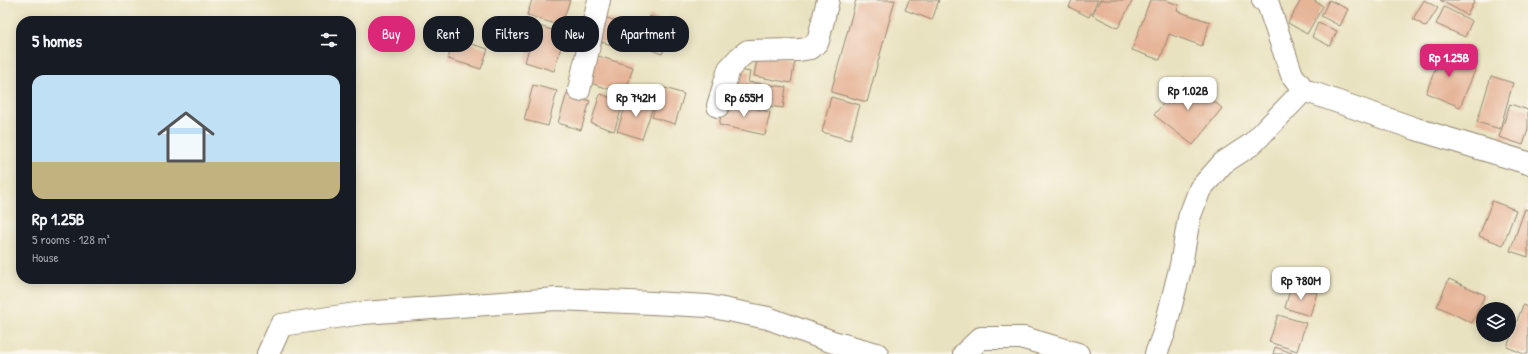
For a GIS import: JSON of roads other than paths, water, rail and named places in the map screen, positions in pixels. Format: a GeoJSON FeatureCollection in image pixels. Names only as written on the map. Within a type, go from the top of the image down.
{"type":"FeatureCollection","features":[{"type":"Feature","properties":{"kind":"street"},"geometry":{"type":"LineString","coordinates":[[579,90],[599,0]]}},
{"type":"Feature","properties":{"kind":"street"},"geometry":{"type":"LineString","coordinates":[[718,106],[729,69],[748,51],[799,50],[811,48],[818,40],[828,0]]}},
{"type":"Feature","properties":{"kind":"street"},"geometry":{"type":"LineString","coordinates":[[1263,0],[1268,4],[1292,75],[1304,90],[1416,129],[1528,163]]}},
{"type":"Feature","properties":{"kind":"street"},"geometry":{"type":"LineString","coordinates":[[1156,354],[1164,333],[1181,265],[1189,218],[1200,189],[1223,163],[1252,144],[1304,90]]}},
{"type":"Feature","properties":{"kind":"street"},"geometry":{"type":"LineString","coordinates":[[268,354],[281,325],[363,313],[556,299],[708,306],[768,318],[833,342],[877,354]]}},
{"type":"Feature","properties":{"kind":"street"},"geometry":{"type":"LineString","coordinates":[[964,354],[981,338],[1024,338],[1078,354]]}}]}
